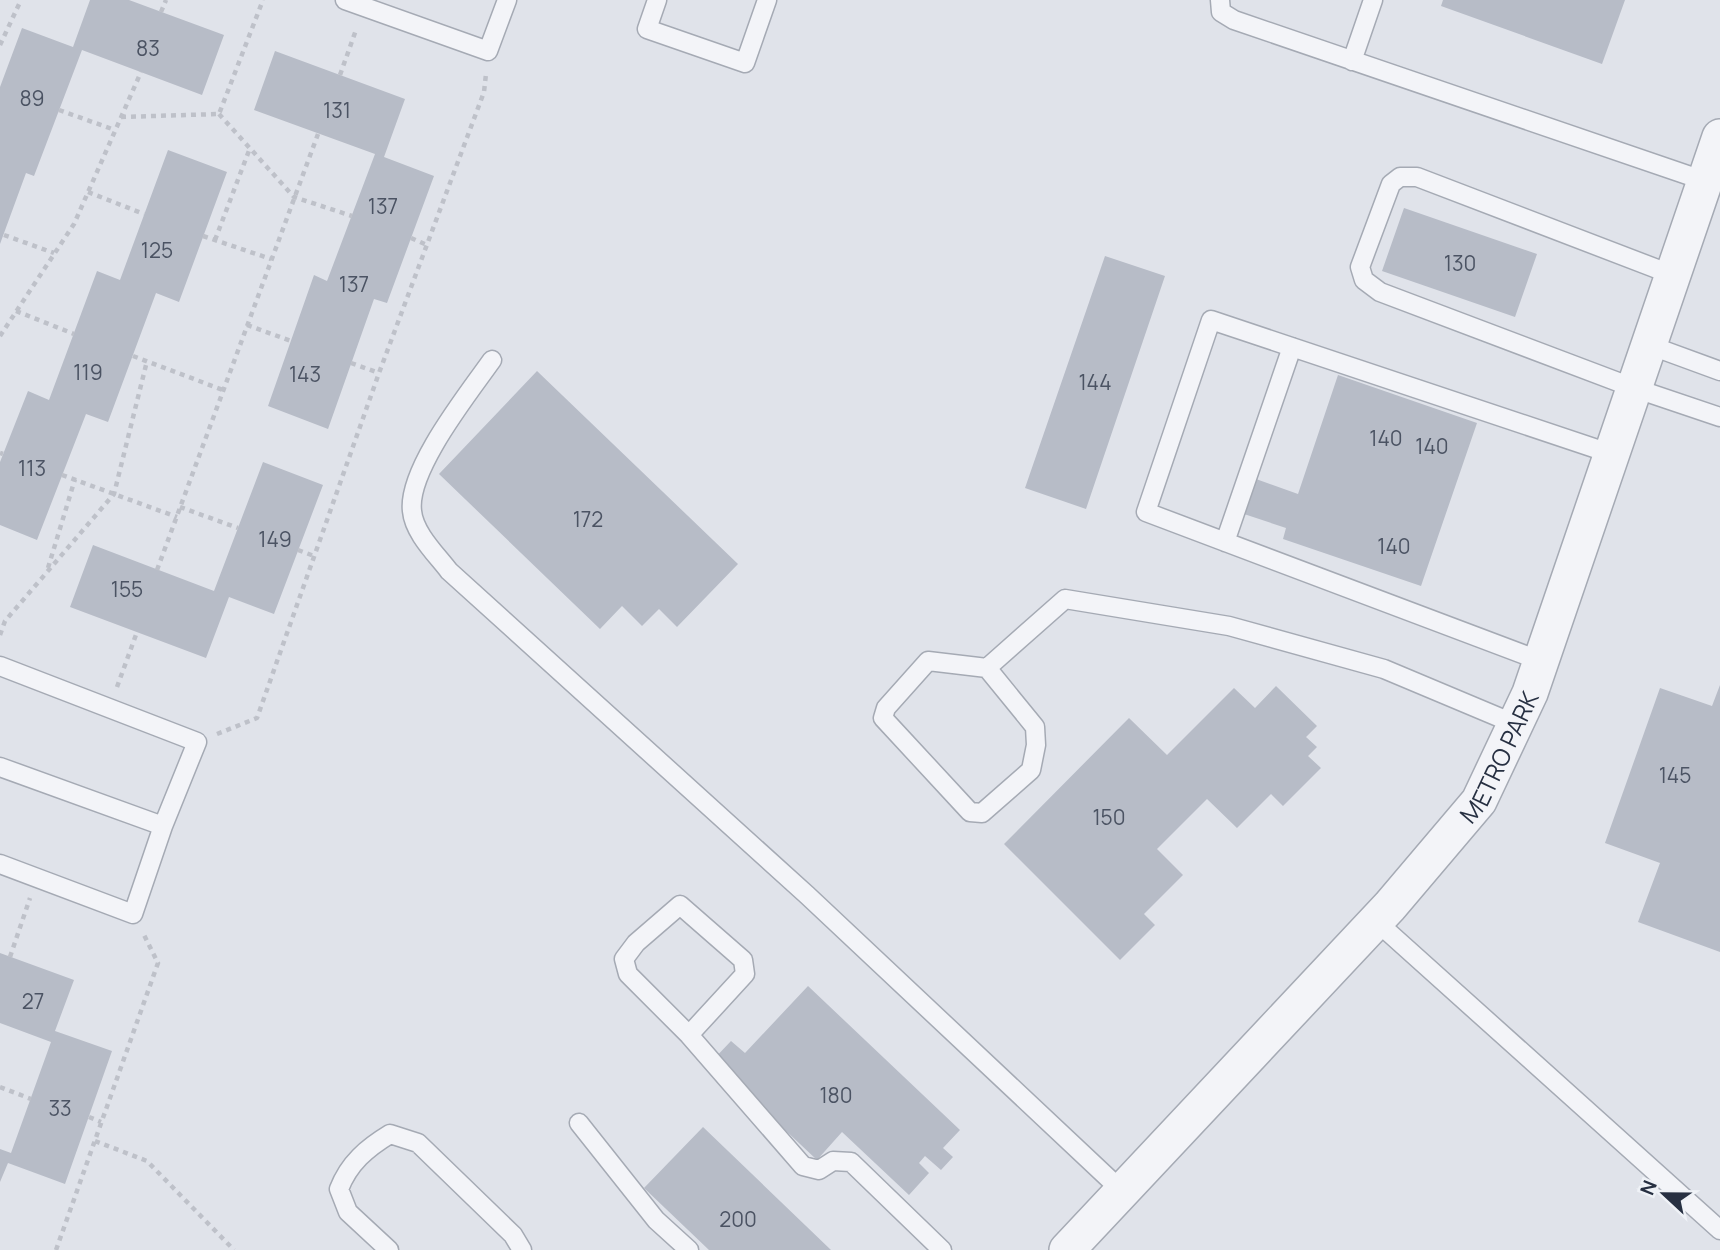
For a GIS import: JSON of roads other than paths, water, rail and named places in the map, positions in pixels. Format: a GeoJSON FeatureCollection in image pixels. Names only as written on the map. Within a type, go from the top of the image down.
{"type":"FeatureCollection","features":[{"type":"Feature","properties":{"kind":"street","name":"METRO PARK"},"geometry":{"type":"LineString","coordinates":[[1067,1250],[1376,922],[1479,801],[1541,662],[1720,136]]}},
{"type":"Feature","properties":{"kind":"lane"},"geometry":{"type":"LineString","coordinates":[[345,0],[488,51],[507,0]]}},
{"type":"Feature","properties":{"kind":"lane"},"geometry":{"type":"LineString","coordinates":[[657,0],[647,29],[745,63],[767,0]]}},
{"type":"Feature","properties":{"kind":"lane"},"geometry":{"type":"LineString","coordinates":[[1220,0],[1221,12],[1234,20],[1705,181]]}},
{"type":"Feature","properties":{"kind":"lane"},"geometry":{"type":"LineString","coordinates":[[1352,61],[1373,0]]}},
{"type":"Feature","properties":{"kind":"lane"},"geometry":{"type":"LineString","coordinates":[[1673,275],[1417,177],[1400,177],[1391,184],[1360,267],[1364,280],[1380,292],[1634,388],[1720,417]]}},
{"type":"Feature","properties":{"kind":"lane"},"geometry":{"type":"LineString","coordinates":[[1541,662],[1146,512],[1206,333],[1211,320],[1612,454]]}},
{"type":"Feature","properties":{"kind":"lane"},"geometry":{"type":"LineString","coordinates":[[1648,345],[1720,372]]}},
{"type":"Feature","properties":{"kind":"lane"},"geometry":{"type":"LineString","coordinates":[[1225,542],[1292,347]]}},
{"type":"Feature","properties":{"kind":"lane"},"geometry":{"type":"LineString","coordinates":[[492,360],[443,429],[415,483],[411,512],[423,538],[449,571],[807,895],[1122,1191]]}},
{"type":"Feature","properties":{"kind":"lane"},"geometry":{"type":"LineString","coordinates":[[987,668],[1035,727],[1036,746],[1031,771],[982,813],[970,812],[883,718],[886,708],[928,661],[987,668],[1065,599],[1229,626],[1384,669],[1516,723]]}},
{"type":"Feature","properties":{"kind":"lane"},"geometry":{"type":"LineString","coordinates":[[0,666],[197,742],[163,826],[133,914],[0,864]]}},
{"type":"Feature","properties":{"kind":"lane"},"geometry":{"type":"LineString","coordinates":[[0,767],[163,826]]}},
{"type":"Feature","properties":{"kind":"lane"},"geometry":{"type":"LineString","coordinates":[[690,1035],[745,974],[743,960],[680,905],[636,943],[624,959],[628,974],[690,1035],[803,1166],[818,1170],[833,1161],[850,1162],[942,1250]]}},
{"type":"Feature","properties":{"kind":"lane"},"geometry":{"type":"LineString","coordinates":[[1376,922],[1720,1230]]}},
{"type":"Feature","properties":{"kind":"lane"},"geometry":{"type":"LineString","coordinates":[[579,1123],[656,1220],[689,1250]]}},
{"type":"Feature","properties":{"kind":"lane"},"geometry":{"type":"LineString","coordinates":[[389,1250],[348,1212],[339,1189],[344,1177],[365,1150],[390,1133],[418,1143],[513,1236],[522,1250]]}}]}
